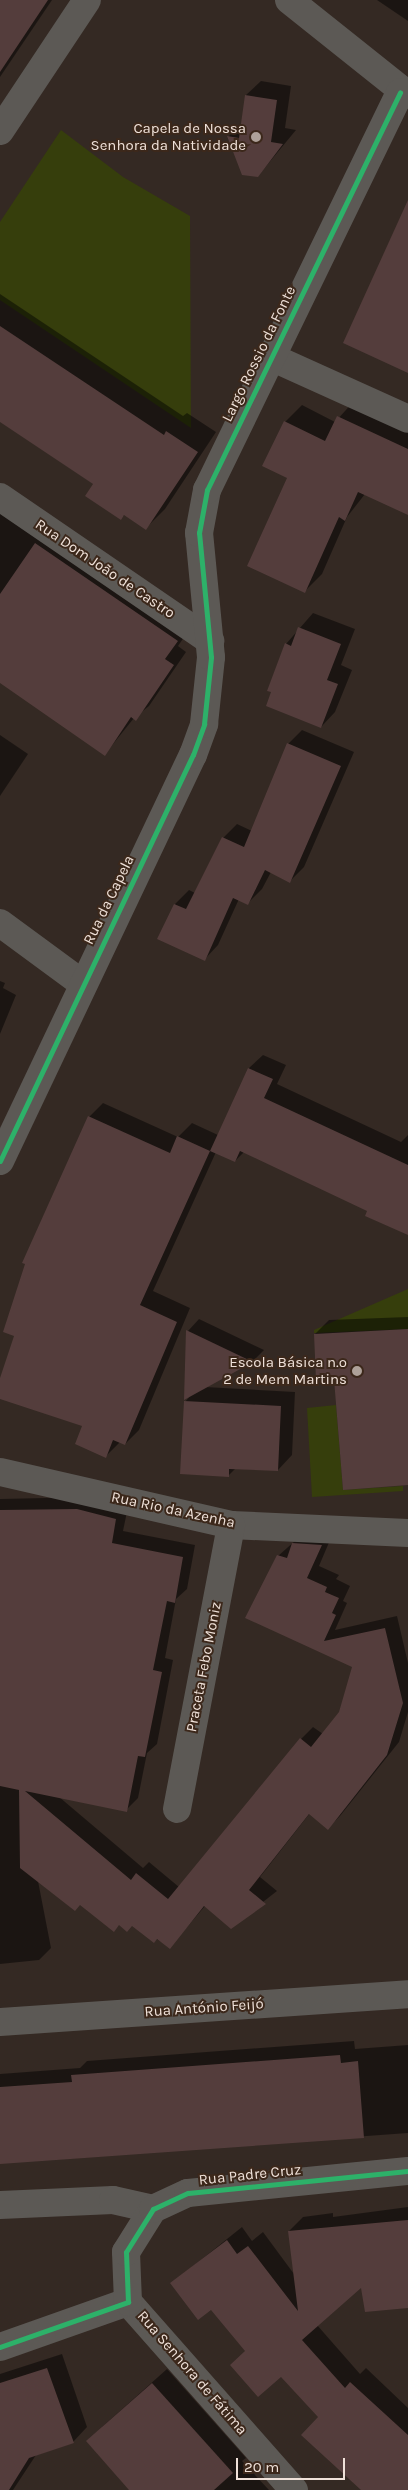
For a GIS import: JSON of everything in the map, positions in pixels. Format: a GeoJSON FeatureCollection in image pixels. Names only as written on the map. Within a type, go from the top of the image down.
{"type":"FeatureCollection","features":[{"type":"Feature","properties":{"kind":"street"},"geometry":{"type":"LineString","coordinates":[[0,131],[87,0]]}},
{"type":"Feature","properties":{"kind":"street","name":"Largo Rossio da Fonte"},"geometry":{"type":"LineString","coordinates":[[210,641],[199,533],[207,490],[271,357],[404,93],[289,0]]}},
{"type":"Feature","properties":{"kind":"street","name":"Largo Rossio da Fonte"},"geometry":{"type":"LineString","coordinates":[[271,357],[408,419]]}},
{"type":"Feature","properties":{"kind":"street","name":"Rua Dom João de Castro"},"geometry":{"type":"LineString","coordinates":[[0,497],[210,641]]}},
{"type":"Feature","properties":{"kind":"street","name":"Rua da Capela"},"geometry":{"type":"LineString","coordinates":[[0,1161],[193,755],[207,708],[210,641]]}},
{"type":"Feature","properties":{"kind":"street"},"geometry":{"type":"LineString","coordinates":[[0,924],[83,984]]}},
{"type":"Feature","properties":{"kind":"street","name":"Rua Rio da Azenha"},"geometry":{"type":"LineString","coordinates":[[0,1472],[230,1525],[408,1533]]}},
{"type":"Feature","properties":{"kind":"street","name":"Praceta Febo Moniz"},"geometry":{"type":"LineString","coordinates":[[177,1809],[230,1525]]}},
{"type":"Feature","properties":{"kind":"street","name":"Rua António Feijó"},"geometry":{"type":"LineString","coordinates":[[0,2022],[408,1994]]}},
{"type":"Feature","properties":{"kind":"street","name":"Rua Padre Cruz"},"geometry":{"type":"LineString","coordinates":[[153,2209],[188,2193],[408,2171]]}},
{"type":"Feature","properties":{"kind":"street"},"geometry":{"type":"LineString","coordinates":[[0,2204],[113,2200],[153,2209],[126,2252],[128,2302],[0,2347]]}},
{"type":"Feature","properties":{"kind":"street","name":"Rua Senhora de Fátima"},"geometry":{"type":"LineString","coordinates":[[128,2302],[294,2490]]}},
{"type":"Feature","properties":{"kind":"green space"},"geometry":{"type":"Polygon","coordinates":[[[61,130],[123,177],[190,216],[191,428],[0,300],[0,222],[61,130]]]}},
{"type":"Feature","properties":{"kind":"green space"},"geometry":{"type":"Polygon","coordinates":[[[408,1289],[408,1329],[314,1333],[314,1330],[408,1289]]]}},
{"type":"Feature","properties":{"kind":"green space"},"geometry":{"type":"Polygon","coordinates":[[[336,1405],[343,1490],[403,1486],[403,1491],[312,1497],[307,1408],[336,1405]]]}},
{"type":"Feature","properties":{"kind":"building"},"geometry":{"type":"Polygon","coordinates":[[[0,0],[48,0],[0,72],[0,0]]]}},
{"type":"Feature","properties":{"kind":"building","name":"Capela de Nossa Senhora da Natividade"},"geometry":{"type":"Polygon","coordinates":[[[245,95],[277,100],[271,142],[283,144],[258,177],[242,175],[227,136],[239,138],[245,95]]]}},
{"type":"Feature","properties":{"kind":"building"},"geometry":{"type":"Polygon","coordinates":[[[408,200],[408,373],[343,343],[408,200]]]}},
{"type":"Feature","properties":{"kind":"building"},"geometry":{"type":"Polygon","coordinates":[[[0,326],[164,435],[166,431],[198,452],[146,530],[124,515],[121,520],[85,496],[93,484],[0,422],[0,326]]]}},
{"type":"Feature","properties":{"kind":"building"},"geometry":{"type":"Polygon","coordinates":[[[337,416],[408,449],[408,515],[358,492],[345,521],[339,517],[305,593],[247,566],[287,478],[262,466],[284,421],[325,441],[337,416]]]}},
{"type":"Feature","properties":{"kind":"building"},"geometry":{"type":"Polygon","coordinates":[[[35,543],[178,641],[165,659],[174,665],[136,721],[131,717],[105,756],[0,683],[0,594],[35,543]]]}},
{"type":"Feature","properties":{"kind":"building"},"geometry":{"type":"Polygon","coordinates":[[[298,627],[341,644],[327,680],[338,684],[321,728],[266,706],[271,692],[267,691],[285,643],[291,646],[298,627]]]}},
{"type":"Feature","properties":{"kind":"building"},"geometry":{"type":"Polygon","coordinates":[[[287,743],[341,766],[290,883],[265,870],[248,905],[233,898],[205,961],[157,939],[174,904],[186,909],[222,837],[244,847],[287,743]]]}},
{"type":"Feature","properties":{"kind":"building"},"geometry":{"type":"Polygon","coordinates":[[[248,1068],[273,1079],[264,1098],[408,1165],[408,1235],[365,1216],[367,1211],[240,1151],[235,1162],[210,1151],[248,1068]]]}},
{"type":"Feature","properties":{"kind":"building"},"geometry":{"type":"Polygon","coordinates":[[[88,1116],[170,1153],[177,1136],[210,1151],[140,1305],[177,1322],[125,1445],[113,1440],[106,1458],[75,1444],[82,1426],[0,1399],[0,1378],[14,1336],[3,1332],[25,1264],[22,1263],[88,1116]]]}},
{"type":"Feature","properties":{"kind":"building","name":"Escola Básica n.º 2 de Mem Martins"},"geometry":{"type":"Polygon","coordinates":[[[408,1329],[408,1485],[343,1490],[334,1379],[316,1380],[314,1334],[408,1329]]]}},
{"type":"Feature","properties":{"kind":"building"},"geometry":{"type":"Polygon","coordinates":[[[186,1330],[253,1362],[184,1400],[186,1330]]]}},
{"type":"Feature","properties":{"kind":"building"},"geometry":{"type":"Polygon","coordinates":[[[184,1401],[281,1406],[278,1471],[229,1469],[229,1477],[180,1474],[184,1401]]]}},
{"type":"Feature","properties":{"kind":"building"},"geometry":{"type":"Polygon","coordinates":[[[77,1509],[116,1519],[112,1543],[183,1557],[175,1603],[167,1601],[153,1670],[162,1672],[145,1757],[138,1756],[127,1812],[25,1791],[131,1880],[136,1873],[168,1899],[300,1738],[311,1747],[339,1712],[352,1667],[245,1618],[277,1555],[287,1558],[292,1543],[322,1545],[307,1578],[327,1587],[325,1592],[339,1598],[332,1613],[336,1615],[324,1641],[385,1628],[403,1703],[387,1755],[328,1830],[309,1814],[249,1890],[266,1904],[231,1929],[204,1906],[170,1949],[157,1939],[154,1943],[132,1926],[127,1932],[119,1925],[114,1932],[80,1905],[75,1911],[20,1868],[19,1790],[0,1786],[0,1510],[77,1509]]]}},
{"type":"Feature","properties":{"kind":"building"},"geometry":{"type":"Polygon","coordinates":[[[340,2055],[341,2063],[358,2061],[364,2138],[0,2164],[0,2087],[72,2082],[71,2075],[340,2055]]]}},
{"type":"Feature","properties":{"kind":"building"},"geometry":{"type":"Polygon","coordinates":[[[408,2220],[408,2308],[365,2312],[361,2288],[302,2340],[345,2388],[350,2382],[408,2435],[408,2490],[361,2490],[301,2435],[318,2417],[281,2377],[258,2397],[230,2365],[245,2351],[211,2310],[198,2320],[170,2283],[227,2240],[237,2254],[248,2246],[298,2311],[288,2231],[408,2220]]]}},
{"type":"Feature","properties":{"kind":"building"},"geometry":{"type":"Polygon","coordinates":[[[47,2368],[74,2443],[29,2458],[9,2490],[0,2490],[0,2383],[47,2368]]]}},
{"type":"Feature","properties":{"kind":"building"},"geometry":{"type":"Polygon","coordinates":[[[152,2383],[233,2473],[214,2490],[129,2490],[86,2441],[152,2383]]]}},
{"type":"Feature","properties":{"kind":"cycle path"},"geometry":{"type":"LineString","coordinates":[[0,1161],[193,755],[204,724],[211,657],[199,533],[207,490],[400,92]]}},
{"type":"Feature","properties":{"kind":"cycle path"},"geometry":{"type":"LineString","coordinates":[[0,2347],[128,2302],[126,2252],[153,2209],[188,2193],[408,2171]]}},
{"type":"Feature","properties":{"kind":"place","name":"Capela de Nossa Senhora da Natividade"},"geometry":{"type":"Point","coordinates":[256,137]}},
{"type":"Feature","properties":{"kind":"place","name":"Escola Básica n.º 2 de Mem Martins"},"geometry":{"type":"Point","coordinates":[357,1371]}}]}
